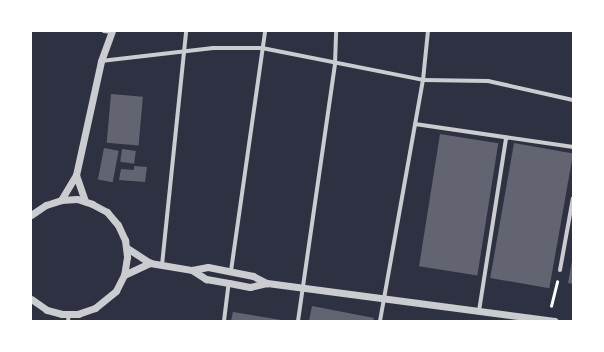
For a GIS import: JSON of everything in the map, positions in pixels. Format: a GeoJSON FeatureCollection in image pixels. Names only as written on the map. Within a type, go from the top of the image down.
{"type":"FeatureCollection","features":[{"type":"Feature","properties":{"kind":"street"},"geometry":{"type":"LineString","coordinates":[[162,264],[186,31]]}},
{"type":"Feature","properties":{"kind":"street"},"geometry":{"type":"LineString","coordinates":[[231,271],[265,31]]}},
{"type":"Feature","properties":{"kind":"street"},"geometry":{"type":"LineString","coordinates":[[298,321],[335,64],[336,31]]}},
{"type":"Feature","properties":{"kind":"street"},"geometry":{"type":"LineString","coordinates":[[380,321],[424,80],[428,31]]}},
{"type":"Feature","properties":{"kind":"street"},"geometry":{"type":"LineString","coordinates":[[61,200],[76,175],[101,61],[112,32]]}},
{"type":"Feature","properties":{"kind":"street"},"geometry":{"type":"LineString","coordinates":[[101,61],[184,53],[213,48],[262,48],[335,64],[424,80],[488,81],[573,100]]}},
{"type":"Feature","properties":{"kind":"street"},"geometry":{"type":"LineString","coordinates":[[415,124],[573,147]]}},
{"type":"Feature","properties":{"kind":"street"},"geometry":{"type":"LineString","coordinates":[[479,311],[506,138]]}},
{"type":"Feature","properties":{"kind":"street"},"geometry":{"type":"LineString","coordinates":[[76,175],[85,201]]}},
{"type":"Feature","properties":{"kind":"street"},"geometry":{"type":"LineString","coordinates":[[560,270],[573,198]]}},
{"type":"Feature","properties":{"kind":"street"},"geometry":{"type":"LineString","coordinates":[[31,215],[46,205],[61,200],[85,201],[100,208],[113,218],[122,232],[127,248],[124,275],[116,291],[103,304],[87,312],[69,318],[47,310],[31,299]]}},
{"type":"Feature","properties":{"kind":"street"},"geometry":{"type":"LineString","coordinates":[[127,248],[150,263],[192,270],[206,278],[250,287],[267,283]]}},
{"type":"Feature","properties":{"kind":"street"},"geometry":{"type":"LineString","coordinates":[[124,275],[150,263]]}},
{"type":"Feature","properties":{"kind":"street"},"geometry":{"type":"LineString","coordinates":[[192,270],[208,267],[253,276],[267,283],[479,311],[520,319],[552,320]]}},
{"type":"Feature","properties":{"kind":"street"},"geometry":{"type":"LineString","coordinates":[[224,321],[229,283]]}},
{"type":"Feature","properties":{"kind":"lane"},"geometry":{"type":"LineString","coordinates":[[103,31],[112,32]]}},
{"type":"Feature","properties":{"kind":"path"},"geometry":{"type":"LineString","coordinates":[[552,320],[560,270]]}},
{"type":"Feature","properties":{"kind":"building"},"geometry":{"type":"Polygon","coordinates":[[[111,94],[143,97],[139,146],[107,143],[111,94]]]}},
{"type":"Feature","properties":{"kind":"building"},"geometry":{"type":"Polygon","coordinates":[[[440,134],[498,143],[477,276],[419,266],[440,134]]]}},
{"type":"Feature","properties":{"kind":"building"},"geometry":{"type":"Polygon","coordinates":[[[514,143],[573,153],[549,288],[490,278],[514,143]]]}},
{"type":"Feature","properties":{"kind":"building"},"geometry":{"type":"Polygon","coordinates":[[[104,148],[119,151],[113,182],[98,179],[104,148]]]}},
{"type":"Feature","properties":{"kind":"building"},"geometry":{"type":"Polygon","coordinates":[[[122,149],[136,151],[134,164],[120,162],[122,149]]]}},
{"type":"Feature","properties":{"kind":"building"},"geometry":{"type":"Polygon","coordinates":[[[134,166],[147,167],[145,182],[119,180],[121,169],[134,170],[134,166]]]}},
{"type":"Feature","properties":{"kind":"building"},"geometry":{"type":"Polygon","coordinates":[[[573,255],[573,284],[568,283],[573,255]]]}},
{"type":"Feature","properties":{"kind":"building"},"geometry":{"type":"Polygon","coordinates":[[[312,306],[374,318],[373,321],[309,321],[312,306]]]}},
{"type":"Feature","properties":{"kind":"building"},"geometry":{"type":"Polygon","coordinates":[[[233,312],[281,320],[281,321],[231,321],[233,312]]]}}]}
